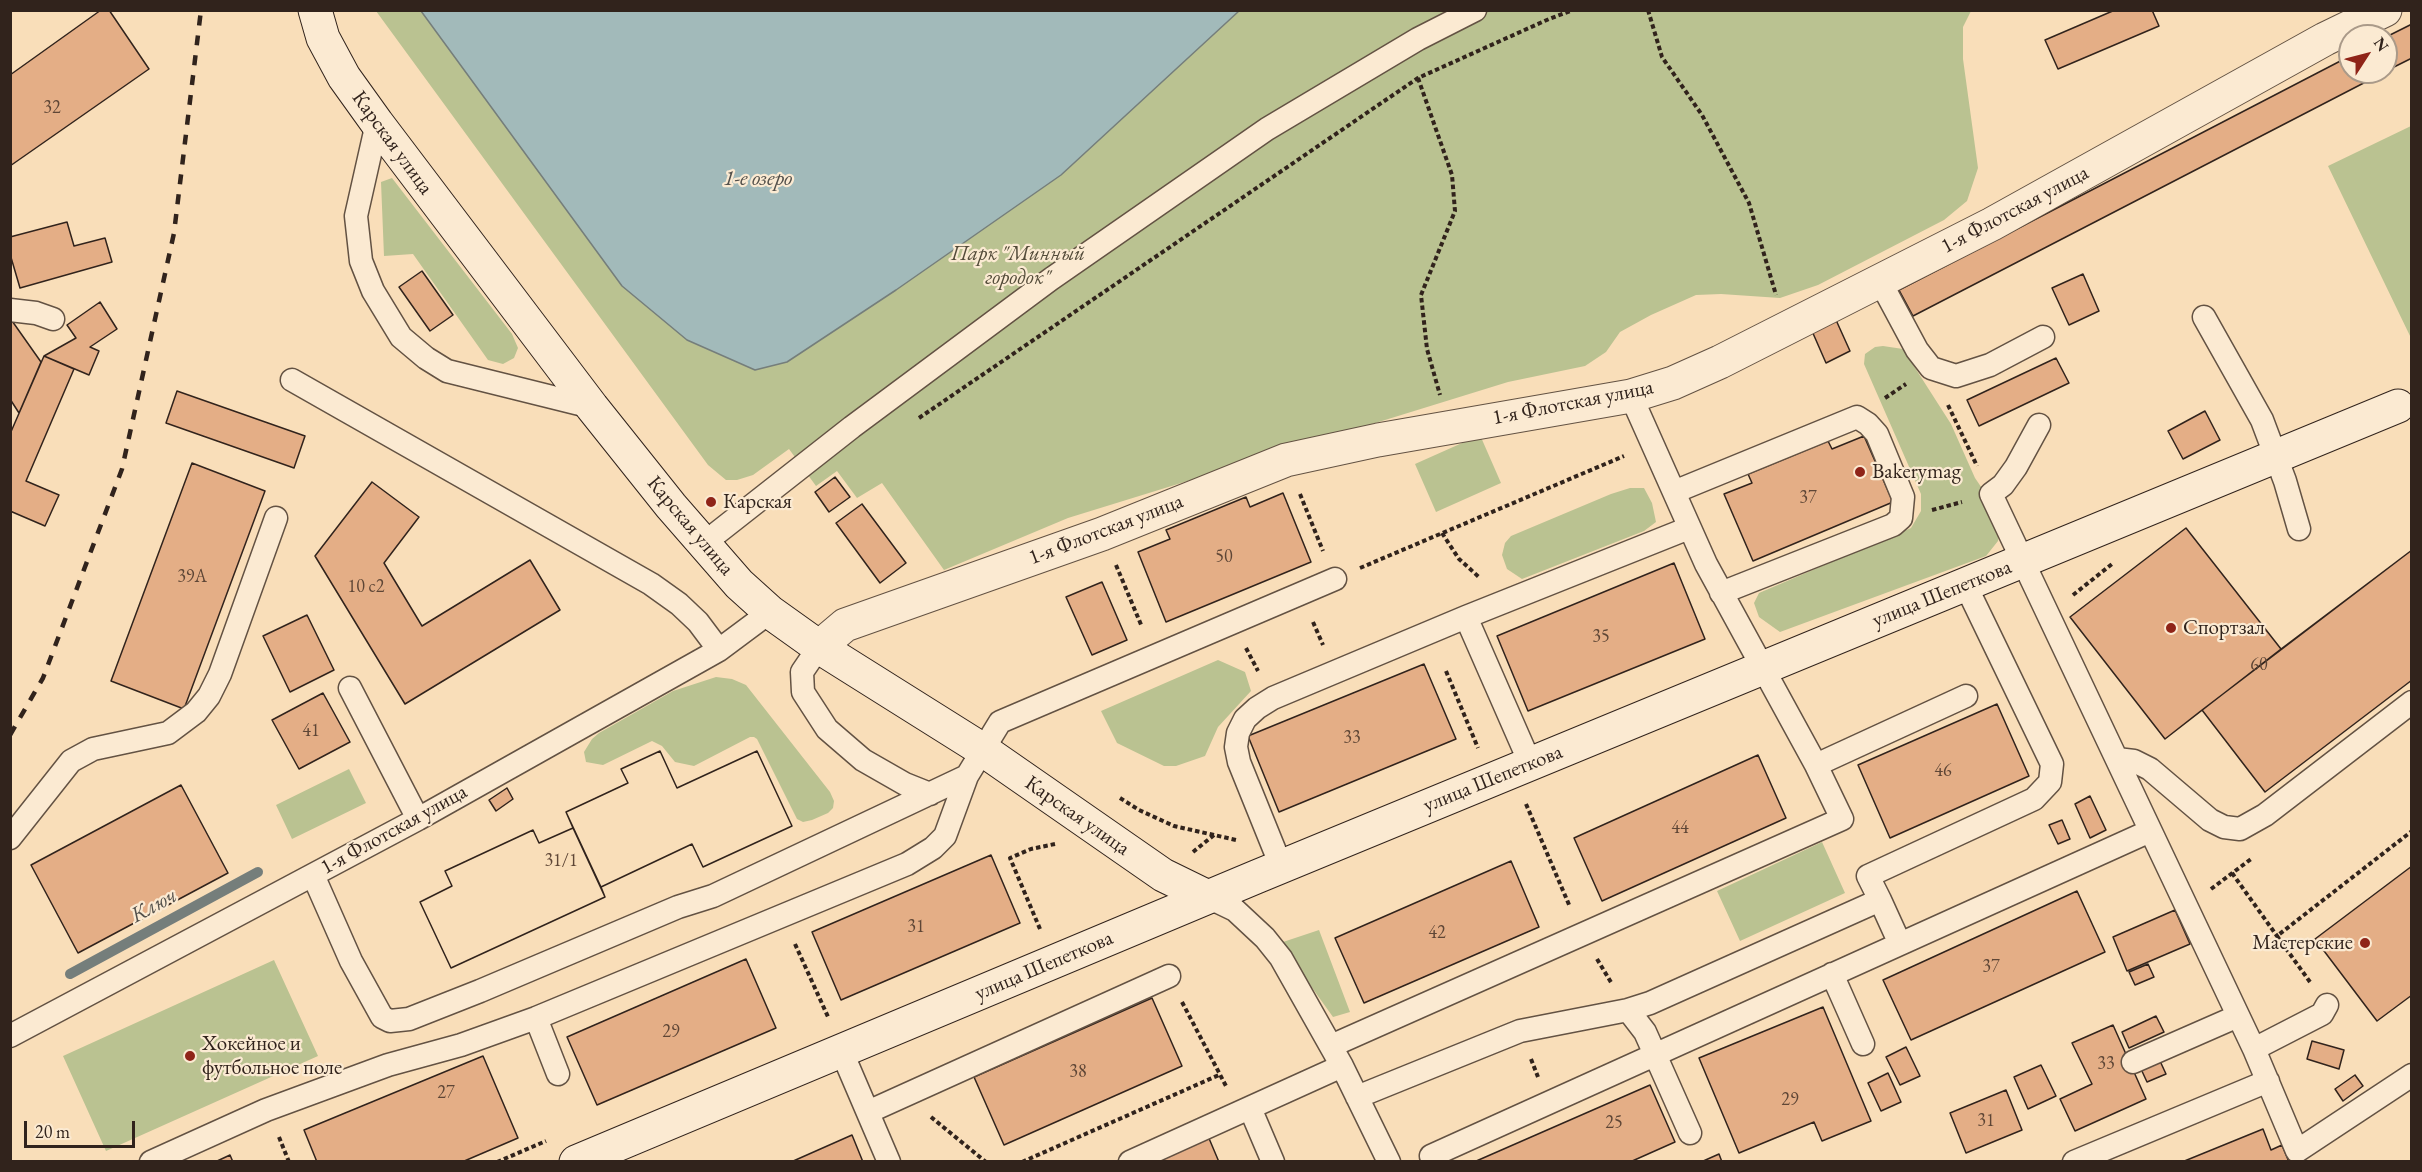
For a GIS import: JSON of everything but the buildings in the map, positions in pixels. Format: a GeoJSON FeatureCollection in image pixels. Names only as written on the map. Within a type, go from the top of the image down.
{"type":"FeatureCollection","features":[{"type":"Feature","properties":{"kind":"street","name":"Карская улица"},"geometry":{"type":"LineString","coordinates":[[315,10],[323,38],[344,77],[377,123],[592,407],[703,544],[739,584],[770,612],[975,763],[1163,875],[1208,897]]}},
{"type":"Feature","properties":{"kind":"street","name":"1-я Флотская улица"},"geometry":{"type":"LineString","coordinates":[[819,648],[845,625],[1102,534],[1286,460],[1445,427],[1631,396],[1673,383],[1720,362],[1992,224],[2325,39],[2385,10]]}},
{"type":"Feature","properties":{"kind":"street","name":"улица Шепеткова"},"geometry":{"type":"LineString","coordinates":[[576,1161],[1281,866],[2405,404]]}},
{"type":"Feature","properties":{"kind":"lane"},"geometry":{"type":"LineString","coordinates":[[703,544],[852,427],[1042,286],[1267,129],[1418,39],[1475,10]]}},
{"type":"Feature","properties":{"kind":"lane"},"geometry":{"type":"LineString","coordinates":[[377,123],[356,216],[361,261],[384,312],[401,337],[426,358],[447,371],[592,407]]}},
{"type":"Feature","properties":{"kind":"lane"},"geometry":{"type":"LineString","coordinates":[[1880,281],[1917,350],[1931,368],[1956,376],[1990,365],[2043,336]]}},
{"type":"Feature","properties":{"kind":"lane"},"geometry":{"type":"LineString","coordinates":[[10,310],[36,313],[53,319]]}},
{"type":"Feature","properties":{"kind":"lane"},"geometry":{"type":"LineString","coordinates":[[2204,317],[2262,420],[2274,457],[2285,481],[2299,529]]}},
{"type":"Feature","properties":{"kind":"lane"},"geometry":{"type":"LineString","coordinates":[[292,380],[651,584],[698,622],[718,650]]}},
{"type":"Feature","properties":{"kind":"lane"},"geometry":{"type":"LineString","coordinates":[[1331,1046],[1842,819],[1816,765],[1721,593],[1689,528],[1631,396]]}},
{"type":"Feature","properties":{"kind":"lane"},"geometry":{"type":"LineString","coordinates":[[1674,492],[1857,417],[1877,434],[1903,497],[1901,518],[1893,525],[1721,593]]}},
{"type":"Feature","properties":{"kind":"lane"},"geometry":{"type":"LineString","coordinates":[[2039,425],[2016,467],[2002,485],[1991,494],[2254,1049],[2299,1156],[2412,1075]]}},
{"type":"Feature","properties":{"kind":"lane"},"geometry":{"type":"LineString","coordinates":[[10,838],[71,762],[93,749],[168,733],[196,712],[209,696],[220,674],[276,518]]}},
{"type":"Feature","properties":{"kind":"lane"},"geometry":{"type":"LineString","coordinates":[[1281,866],[1239,762],[1236,747],[1238,733],[1245,720],[1257,708],[1273,698],[1466,616],[1689,528]]}},
{"type":"Feature","properties":{"kind":"lane"},"geometry":{"type":"LineString","coordinates":[[151,1161],[266,1110],[387,1065],[461,1045],[536,1018],[907,864],[933,848],[945,836],[975,763],[1000,722],[1335,579]]}},
{"type":"Feature","properties":{"kind":"lane"},"geometry":{"type":"LineString","coordinates":[[1900,944],[1868,876],[2034,799],[2050,782],[2052,764],[1965,584]]}},
{"type":"Feature","properties":{"kind":"lane","name":"1-я Флотская улица"},"geometry":{"type":"LineString","coordinates":[[10,1036],[418,819],[718,650],[770,612]]}},
{"type":"Feature","properties":{"kind":"lane"},"geometry":{"type":"LineString","coordinates":[[1466,616],[1530,763]]}},
{"type":"Feature","properties":{"kind":"lane"},"geometry":{"type":"LineString","coordinates":[[819,648],[802,672],[802,692],[827,729],[863,760],[905,784],[930,794]]}},
{"type":"Feature","properties":{"kind":"lane"},"geometry":{"type":"LineString","coordinates":[[350,688],[418,819]]}},
{"type":"Feature","properties":{"kind":"lane"},"geometry":{"type":"LineString","coordinates":[[1816,765],[1966,696]]}},
{"type":"Feature","properties":{"kind":"lane"},"geometry":{"type":"LineString","coordinates":[[2117,759],[2134,761],[2150,769],[2211,820],[2224,827],[2240,829],[2265,815],[2412,702]]}},
{"type":"Feature","properties":{"kind":"lane"},"geometry":{"type":"LineString","coordinates":[[313,875],[351,961],[382,1017],[390,1021],[409,1019],[480,992],[678,907],[713,896],[930,794],[975,763]]}},
{"type":"Feature","properties":{"kind":"lane"},"geometry":{"type":"LineString","coordinates":[[1431,1156],[2150,831]]}},
{"type":"Feature","properties":{"kind":"lane"},"geometry":{"type":"LineString","coordinates":[[1208,897],[1235,910],[1276,951],[1342,1066],[1389,1161]]}},
{"type":"Feature","properties":{"kind":"lane"},"geometry":{"type":"LineString","coordinates":[[1357,1097],[1520,1031],[1628,1010],[1696,984],[1880,900]]}},
{"type":"Feature","properties":{"kind":"lane"},"geometry":{"type":"LineString","coordinates":[[1832,974],[1863,1044]]}},
{"type":"Feature","properties":{"kind":"lane"},"geometry":{"type":"LineString","coordinates":[[868,1112],[903,1094],[1169,976]]}},
{"type":"Feature","properties":{"kind":"lane"},"geometry":{"type":"LineString","coordinates":[[2254,1049],[2322,1014],[2327,1005]]}},
{"type":"Feature","properties":{"kind":"lane"},"geometry":{"type":"LineString","coordinates":[[1628,1010],[1645,1032],[1690,1133]]}},
{"type":"Feature","properties":{"kind":"lane"},"geometry":{"type":"LineString","coordinates":[[2133,1062],[2238,1016]]}},
{"type":"Feature","properties":{"kind":"lane"},"geometry":{"type":"LineString","coordinates":[[536,1018],[558,1074]]}},
{"type":"Feature","properties":{"kind":"lane"},"geometry":{"type":"LineString","coordinates":[[841,1050],[889,1161]]}},
{"type":"Feature","properties":{"kind":"lane"},"geometry":{"type":"LineString","coordinates":[[1131,1161],[1342,1066]]}},
{"type":"Feature","properties":{"kind":"lane"},"geometry":{"type":"LineString","coordinates":[[2074,1161],[2268,1081]]}},
{"type":"Feature","properties":{"kind":"lane"},"geometry":{"type":"LineString","coordinates":[[1250,1108],[1274,1161]]}},
{"type":"Feature","properties":{"kind":"path"},"geometry":{"type":"LineString","coordinates":[[915,422],[1418,78],[1573,10]]}},
{"type":"Feature","properties":{"kind":"path"},"geometry":{"type":"LineString","coordinates":[[1648,10],[1662,57],[1702,115],[1749,204],[1786,327]]}},
{"type":"Feature","properties":{"kind":"path"},"geometry":{"type":"LineString","coordinates":[[1418,78],[1452,175],[1455,211],[1421,295],[1426,349],[1439,384],[1445,427]]}},
{"type":"Feature","properties":{"kind":"path"},"geometry":{"type":"LineString","coordinates":[[1857,417],[1931,368],[1991,494],[1901,518]]}},
{"type":"Feature","properties":{"kind":"path"},"geometry":{"type":"LineString","coordinates":[[1286,460],[1335,579],[1653,444]]}},
{"type":"Feature","properties":{"kind":"path"},"geometry":{"type":"LineString","coordinates":[[1442,533],[1460,559],[1473,572],[1511,598]]}},
{"type":"Feature","properties":{"kind":"path"},"geometry":{"type":"LineString","coordinates":[[1102,534],[1137,615]]}},
{"type":"Feature","properties":{"kind":"path"},"geometry":{"type":"LineString","coordinates":[[1301,593],[1335,671]]}},
{"type":"Feature","properties":{"kind":"path"},"geometry":{"type":"LineString","coordinates":[[1233,622],[1273,698]]}},
{"type":"Feature","properties":{"kind":"path"},"geometry":{"type":"LineString","coordinates":[[1446,671],[1479,751]]}},
{"type":"Feature","properties":{"kind":"path"},"geometry":{"type":"LineString","coordinates":[[1119,798],[1174,826],[1215,835]]}},
{"type":"Feature","properties":{"kind":"path"},"geometry":{"type":"LineString","coordinates":[[1526,803],[1553,868]]}},
{"type":"Feature","properties":{"kind":"path"},"geometry":{"type":"LineString","coordinates":[[2277,936],[2412,831]]}},
{"type":"Feature","properties":{"kind":"path"},"geometry":{"type":"LineString","coordinates":[[1041,931],[1010,858],[1030,849],[1060,842]]}},
{"type":"Feature","properties":{"kind":"path"},"geometry":{"type":"LineString","coordinates":[[2232,873],[2327,1005]]}},
{"type":"Feature","properties":{"kind":"path"},"geometry":{"type":"LineString","coordinates":[[1169,976],[1219,1075],[1230,1091],[1250,1108]]}},
{"type":"Feature","properties":{"kind":"path"},"geometry":{"type":"LineString","coordinates":[[1520,1031],[1548,1103]]}},
{"type":"Feature","properties":{"kind":"path"},"geometry":{"type":"LineString","coordinates":[[1022,1161],[1219,1075]]}},
{"type":"Feature","properties":{"kind":"path"},"geometry":{"type":"LineString","coordinates":[[903,1094],[986,1161]]}},
{"type":"Feature","properties":{"kind":"path"},"geometry":{"type":"LineString","coordinates":[[281,1142],[289,1161]]}},
{"type":"Feature","properties":{"kind":"green space","name":"Парк \"Минный городок\""},"geometry":{"type":"Polygon","coordinates":[[[376,11],[1971,11],[1963,27],[1963,59],[1978,168],[1967,201],[1944,220],[1818,285],[1780,298],[1721,294],[1696,295],[1620,332],[1606,352],[1585,366],[1508,382],[1068,518],[944,570],[882,483],[857,498],[837,471],[816,486],[789,449],[753,475],[737,480],[726,480],[708,465],[376,11]]]}},
{"type":"Feature","properties":{"kind":"green space"},"geometry":{"type":"Polygon","coordinates":[[[2411,126],[2411,338],[2328,166],[2411,126]]]}},
{"type":"Feature","properties":{"kind":"green space"},"geometry":{"type":"Polygon","coordinates":[[[392,178],[512,334],[518,348],[514,358],[503,364],[488,360],[413,254],[384,256],[381,182],[392,178]]]}},
{"type":"Feature","properties":{"kind":"green space"},"geometry":{"type":"Polygon","coordinates":[[[1875,347],[1903,349],[1951,424],[1975,478],[1988,497],[2000,530],[1998,541],[1986,556],[1780,632],[1759,617],[1754,603],[1759,593],[1911,528],[1921,511],[1921,494],[1864,364],[1865,354],[1875,347]]]}},
{"type":"Feature","properties":{"kind":"green space"},"geometry":{"type":"Polygon","coordinates":[[[1480,435],[1501,483],[1436,512],[1415,464],[1480,435]]]}},
{"type":"Feature","properties":{"kind":"green space"},"geometry":{"type":"Polygon","coordinates":[[[1630,488],[1644,488],[1652,503],[1656,522],[1644,531],[1522,579],[1507,569],[1502,555],[1505,543],[1511,536],[1630,488]]]}},
{"type":"Feature","properties":{"kind":"green space"},"geometry":{"type":"Polygon","coordinates":[[[1218,660],[1245,672],[1251,691],[1218,727],[1205,756],[1176,766],[1164,766],[1117,743],[1101,711],[1218,660]]]}},
{"type":"Feature","properties":{"kind":"green space"},"geometry":{"type":"Polygon","coordinates":[[[716,677],[732,679],[746,685],[830,792],[834,801],[833,808],[828,813],[803,822],[797,819],[754,737],[694,766],[675,762],[662,746],[652,741],[603,765],[586,762],[584,752],[599,733],[673,691],[716,677]]]}},
{"type":"Feature","properties":{"kind":"green space"},"geometry":{"type":"Polygon","coordinates":[[[349,769],[366,803],[292,839],[276,805],[349,769]]]}},
{"type":"Feature","properties":{"kind":"green space"},"geometry":{"type":"Polygon","coordinates":[[[1822,842],[1845,893],[1740,941],[1717,891],[1822,842]]]}},
{"type":"Feature","properties":{"kind":"green space"},"geometry":{"type":"Polygon","coordinates":[[[1319,930],[1350,1012],[1333,1017],[1280,943],[1319,930]]]}},
{"type":"Feature","properties":{"kind":"green space","name":"Хокейное и футбольное поле"},"geometry":{"type":"Polygon","coordinates":[[[274,960],[318,1056],[106,1151],[63,1056],[274,960]]]}},
{"type":"Feature","properties":{"kind":"water","name":"1-е озеро"},"geometry":{"type":"Polygon","coordinates":[[[421,11],[1239,11],[1061,175],[896,290],[787,362],[755,370],[687,340],[622,286],[421,11]]]}},
{"type":"Feature","properties":{"kind":"waterway","name":"Ключ"},"geometry":{"type":"LineString","coordinates":[[70,974],[258,872]]}},
{"type":"Feature","properties":{"kind":"railway"},"geometry":{"type":"LineString","coordinates":[[10,735],[43,678],[122,469],[174,233],[201,10]]}},
{"type":"Feature","properties":{"kind":"place","name":"Bakerymag"},"geometry":{"type":"Point","coordinates":[1860,472]}},
{"type":"Feature","properties":{"kind":"place","name":"Карская"},"geometry":{"type":"Point","coordinates":[711,502]}},
{"type":"Feature","properties":{"kind":"place","name":"Спортзал"},"geometry":{"type":"Point","coordinates":[2171,628]}},
{"type":"Feature","properties":{"kind":"place","name":"Мастерские"},"geometry":{"type":"Point","coordinates":[2365,943]}},
{"type":"Feature","properties":{"kind":"place","name":"Хокейное и футбольное поле"},"geometry":{"type":"Point","coordinates":[190,1056]}}]}
